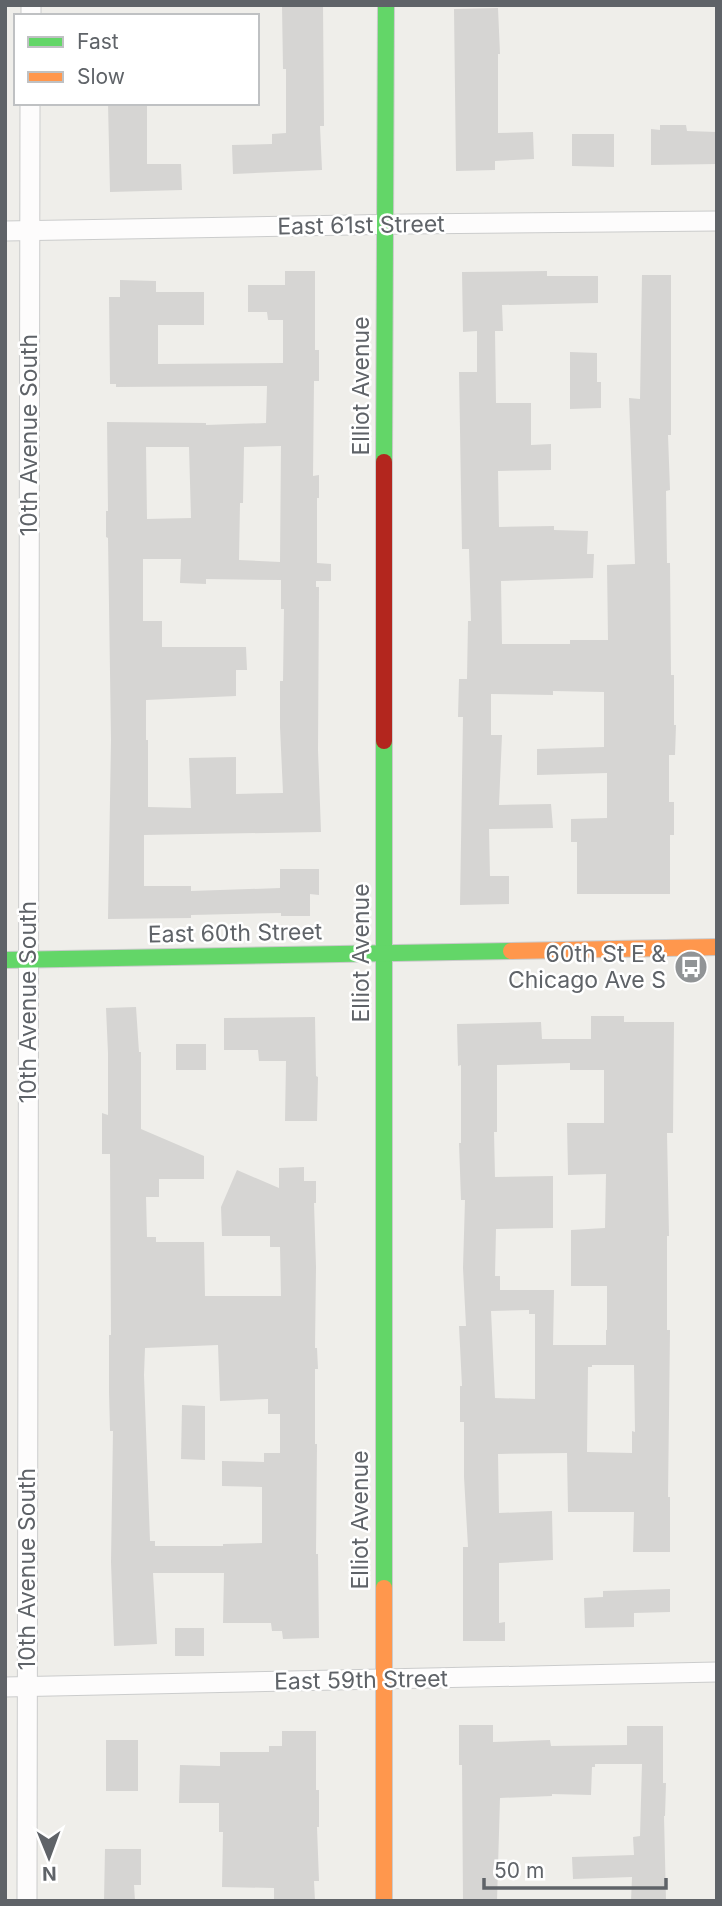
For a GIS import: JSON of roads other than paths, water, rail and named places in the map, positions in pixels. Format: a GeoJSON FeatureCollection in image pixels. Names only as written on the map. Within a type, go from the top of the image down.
{"type":"FeatureCollection","features":[{"type":"Feature","properties":{"kind":"street","name":"Elliot Avenue"},"geometry":{"type":"LineString","coordinates":[[384,1901],[386,5]]}},
{"type":"Feature","properties":{"kind":"street","name":"10th Avenue South"},"geometry":{"type":"LineString","coordinates":[[27,1901],[30,105]]}},
{"type":"Feature","properties":{"kind":"street","name":"East 61st Street"},"geometry":{"type":"LineString","coordinates":[[5,231],[717,221]]}},
{"type":"Feature","properties":{"kind":"street","name":"East 60th Street"},"geometry":{"type":"LineString","coordinates":[[5,960],[717,947]]}},
{"type":"Feature","properties":{"kind":"street","name":"East 59th Street"},"geometry":{"type":"LineString","coordinates":[[5,1688],[717,1672]]}},
{"type":"Feature","properties":{"kind":"place","name":"60th St E & Chicago Ave S"},"geometry":{"type":"Point","coordinates":[691,967]}}]}
